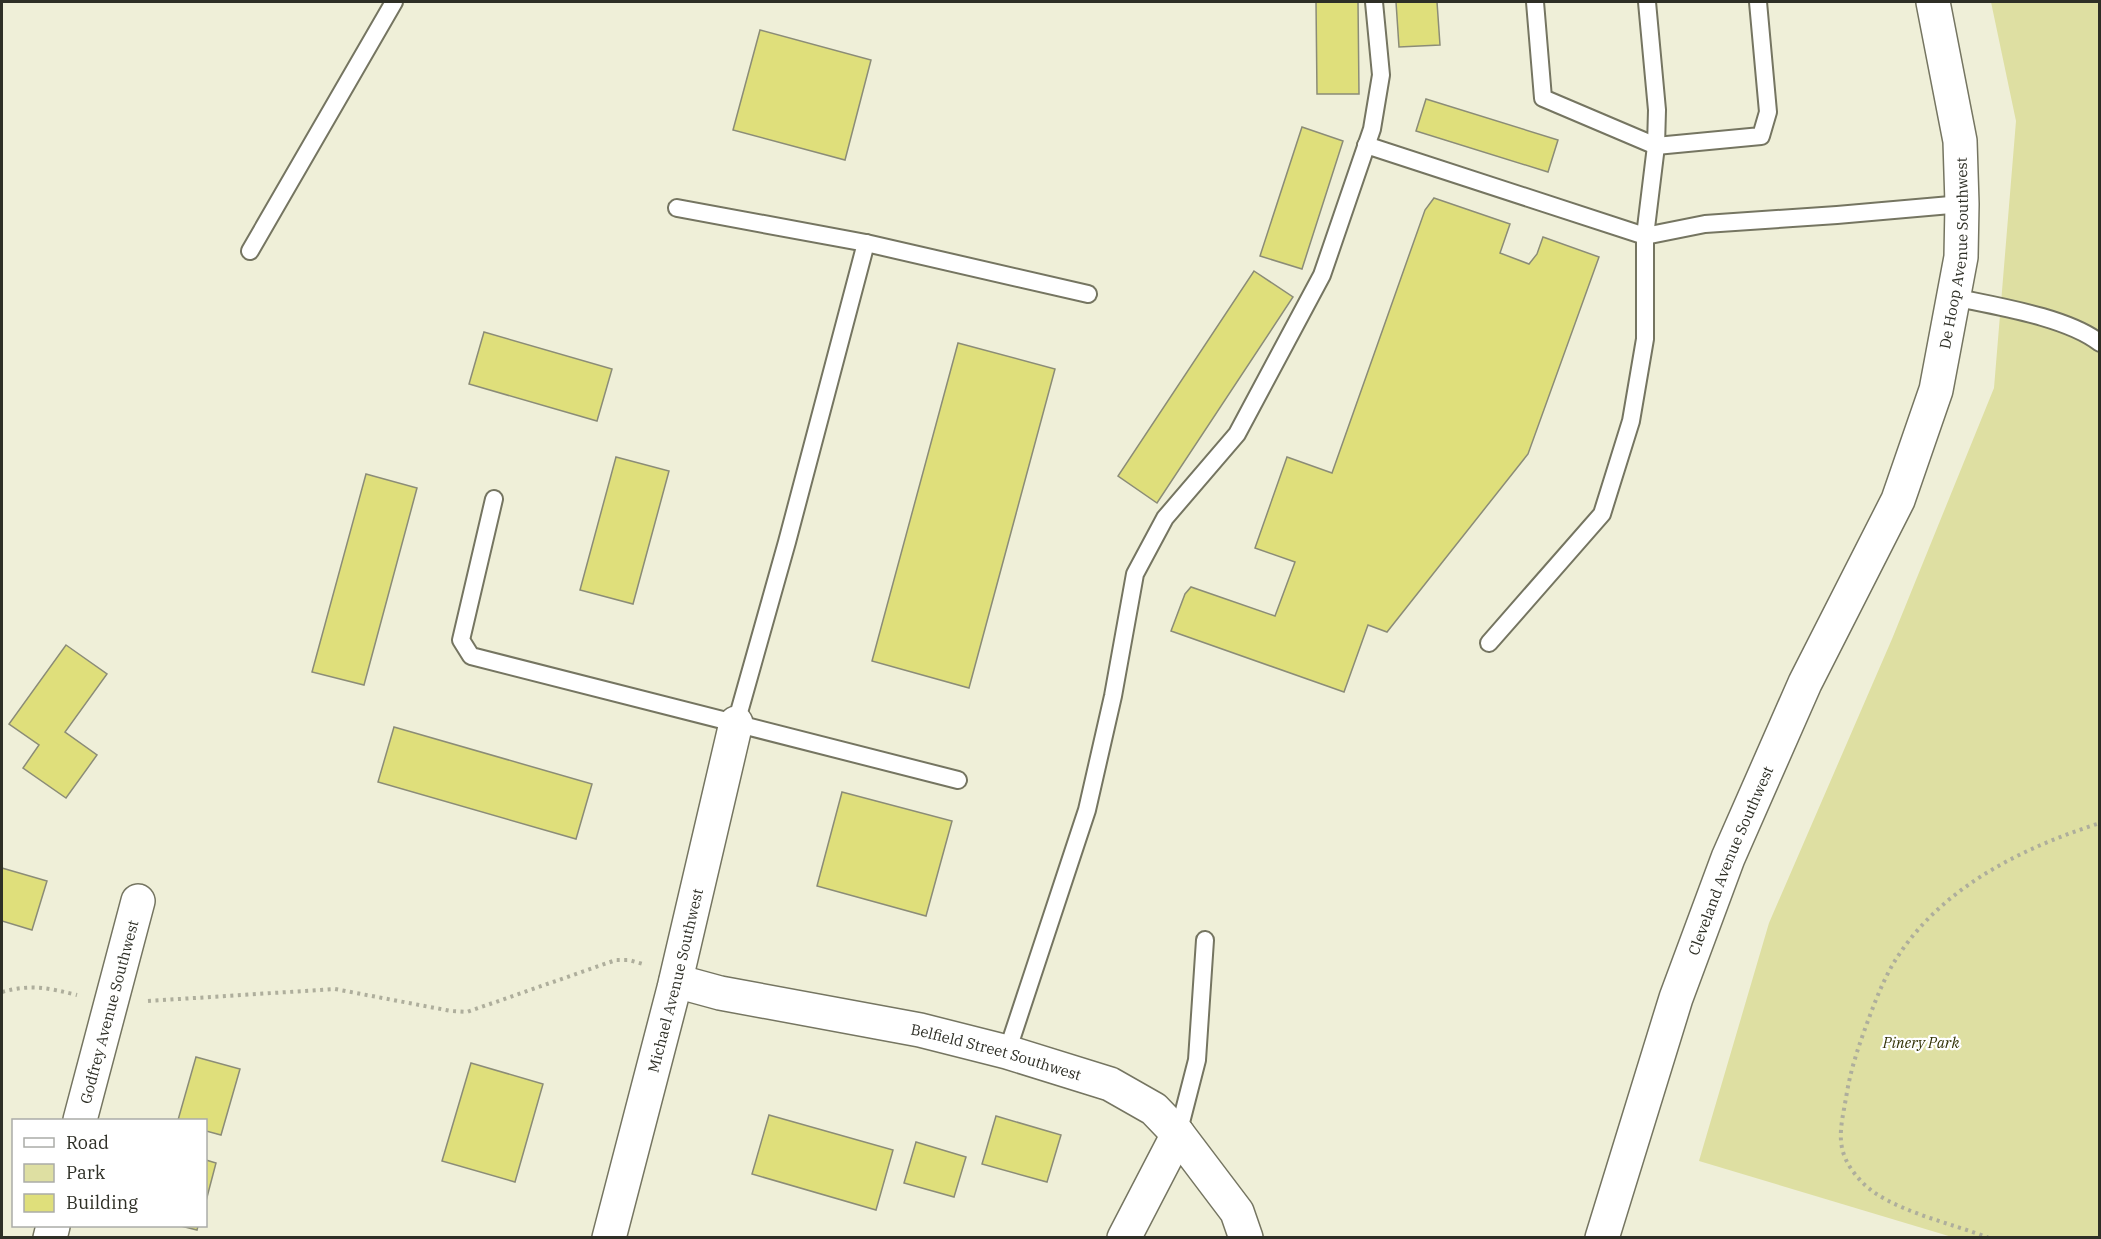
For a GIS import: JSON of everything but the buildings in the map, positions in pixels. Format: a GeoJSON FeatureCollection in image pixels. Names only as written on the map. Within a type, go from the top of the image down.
{"type":"FeatureCollection","features":[{"type":"Feature","properties":{"kind":"street","name":"De Hoop Avenue Southwest"},"geometry":{"type":"LineString","coordinates":[[1898,500],[1936,390],[1961,256],[1960,141],[1934,2]]}},
{"type":"Feature","properties":{"kind":"street","name":"Cleveland Avenue Southwest"},"geometry":{"type":"LineString","coordinates":[[1602,1238],[1676,998],[1728,858],[1805,683],[1898,500]]}},
{"type":"Feature","properties":{"kind":"street","name":"Michael Avenue Southwest"},"geometry":{"type":"LineString","coordinates":[[609,1238],[676,981],[736,723]]}},
{"type":"Feature","properties":{"kind":"street","name":"Godfrey Avenue Southwest"},"geometry":{"type":"LineString","coordinates":[[80,1119],[138,901]]}},
{"type":"Feature","properties":{"kind":"street","name":"Belfield Street Southwest"},"geometry":{"type":"LineString","coordinates":[[676,981],[720,993],[920,1030],[1007,1052],[1110,1084],[1154,1109],[1178,1134],[1237,1212],[1246,1238]]}},
{"type":"Feature","properties":{"kind":"street"},"geometry":{"type":"LineString","coordinates":[[1124,1238],[1178,1134]]}},
{"type":"Feature","properties":{"kind":"lane"},"geometry":{"type":"LineString","coordinates":[[250,251],[394,2]]}},
{"type":"Feature","properties":{"kind":"lane"},"geometry":{"type":"LineString","coordinates":[[1007,1052],[1087,810],[1113,696],[1135,574],[1165,518],[1238,434],[1323,275],[1372,129],[1381,75],[1374,2]]}},
{"type":"Feature","properties":{"kind":"lane"},"geometry":{"type":"LineString","coordinates":[[1535,2],[1543,98],[1656,147],[1761,135],[1768,112],[1758,2]]}},
{"type":"Feature","properties":{"kind":"lane"},"geometry":{"type":"LineString","coordinates":[[1489,643],[1602,514],[1631,421],[1645,339],[1645,236],[1656,147],[1657,110],[1647,2]]}},
{"type":"Feature","properties":{"kind":"lane"},"geometry":{"type":"LineString","coordinates":[[1366,145],[1645,236],[1705,224],[1962,204]]}},
{"type":"Feature","properties":{"kind":"lane"},"geometry":{"type":"LineString","coordinates":[[677,208],[866,243],[1088,294]]}},
{"type":"Feature","properties":{"kind":"lane"},"geometry":{"type":"LineString","coordinates":[[736,723],[866,243]]}},
{"type":"Feature","properties":{"kind":"lane"},"geometry":{"type":"LineString","coordinates":[[1953,297],[2023,312],[2087,333],[2100,343]]}},
{"type":"Feature","properties":{"kind":"lane"},"geometry":{"type":"LineString","coordinates":[[494,499],[461,640],[471,656],[958,780]]}},
{"type":"Feature","properties":{"kind":"lane"},"geometry":{"type":"LineString","coordinates":[[1178,1134],[1197,1060],[1205,939]]}},
{"type":"Feature","properties":{"kind":"path"},"geometry":{"type":"LineString","coordinates":[[1989,1238],[1884,1200],[1861,1182],[1846,1161],[1839,1136],[1851,1069],[1874,1004],[1898,956],[1938,908],[1971,882],[2001,864],[2069,833],[2100,823]]}},
{"type":"Feature","properties":{"kind":"path"},"geometry":{"type":"LineString","coordinates":[[146,1000],[162,1001],[335,989],[441,1010],[467,1012],[616,960],[645,964]]}},
{"type":"Feature","properties":{"kind":"path"},"geometry":{"type":"LineString","coordinates":[[2,992],[27,986],[58,990],[80,996]]}},
{"type":"Feature","properties":{"kind":"green space","name":"Pinery Park"},"geometry":{"type":"Polygon","coordinates":[[[1991,2],[2099,2],[2099,1237],[1952,1237],[1699,1161],[1769,923],[1892,639],[1994,388],[2016,121],[1991,2]]]}}]}
